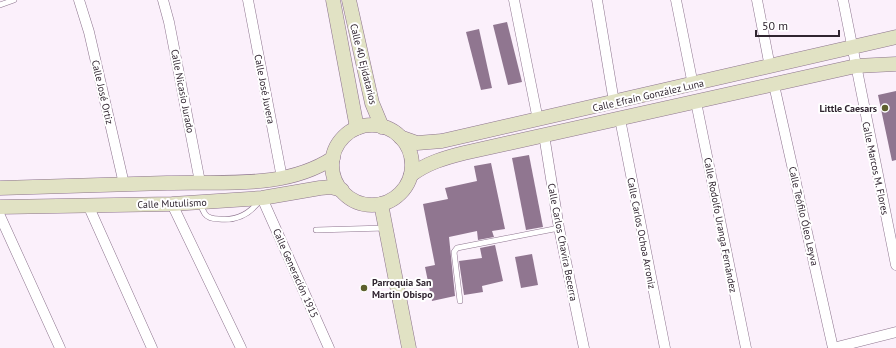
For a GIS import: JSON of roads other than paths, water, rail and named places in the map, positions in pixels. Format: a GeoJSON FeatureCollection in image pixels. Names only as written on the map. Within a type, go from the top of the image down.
{"type":"FeatureCollection","features":[{"type":"Feature","properties":{"kind":"street","name":"Calle José Ortiz"},"geometry":{"type":"LineString","coordinates":[[79,0],[89,32],[124,184]]}},
{"type":"Feature","properties":{"kind":"street","name":"Calle Nicasio Jurado"},"geometry":{"type":"LineString","coordinates":[[163,0],[170,22],[200,182]]}},
{"type":"Feature","properties":{"kind":"street","name":"Calle José Juvera"},"geometry":{"type":"LineString","coordinates":[[248,0],[282,178]]}},
{"type":"Feature","properties":{"kind":"street","name":"Calle 40 Ejidatarios"},"geometry":{"type":"LineString","coordinates":[[332,0],[357,128]]}},
{"type":"Feature","properties":{"kind":"street","name":"Calle 40 Ejidatarios"},"geometry":{"type":"LineString","coordinates":[[349,0],[372,103],[382,127]]}},
{"type":"Feature","properties":{"kind":"street"},"geometry":{"type":"LineString","coordinates":[[514,0],[538,120]]}},
{"type":"Feature","properties":{"kind":"street"},"geometry":{"type":"LineString","coordinates":[[597,0],[614,102]]}},
{"type":"Feature","properties":{"kind":"street"},"geometry":{"type":"LineString","coordinates":[[676,0],[693,85]]}},
{"type":"Feature","properties":{"kind":"street"},"geometry":{"type":"LineString","coordinates":[[757,0],[770,67]]}},
{"type":"Feature","properties":{"kind":"street","name":"Calle Marcos M. Flores"},"geometry":{"type":"LineString","coordinates":[[843,0],[896,265]]}},
{"type":"Feature","properties":{"kind":"street","name":"Calle Efraín González Luna"},"geometry":{"type":"LineString","coordinates":[[400,137],[417,143],[427,143],[693,85],[852,49],[896,37]]}},
{"type":"Feature","properties":{"kind":"street"},"geometry":{"type":"LineString","coordinates":[[340,41],[357,38]]}},
{"type":"Feature","properties":{"kind":"street","name":"Calle Efraín González Luna"},"geometry":{"type":"LineString","coordinates":[[410,175],[425,165],[442,158],[856,66],[896,64]]}},
{"type":"Feature","properties":{"kind":"street","name":"Calle Teófilo Óleo Leyva"},"geometry":{"type":"LineString","coordinates":[[774,84],[833,348]]}},
{"type":"Feature","properties":{"kind":"street","name":"Calle Rodolfo Uranga Fernández"},"geometry":{"type":"LineString","coordinates":[[696,102],[746,348]]}},
{"type":"Feature","properties":{"kind":"street","name":"Calle Carlos Ochoa Arroniz"},"geometry":{"type":"LineString","coordinates":[[620,119],[665,348]]}},
{"type":"Feature","properties":{"kind":"street"},"geometry":{"type":"LineString","coordinates":[[371,124],[382,127],[392,131],[400,137],[408,148],[412,162],[410,175],[400,194],[381,204],[369,205],[357,202],[342,190],[334,178],[333,158],[336,147],[343,137],[357,128],[371,124]]}},
{"type":"Feature","properties":{"kind":"street","name":"Calle Carlos Chavira Becerra"},"geometry":{"type":"LineString","coordinates":[[544,135],[559,228],[584,348]]}},
{"type":"Feature","properties":{"kind":"street","name":"Calle Mutulismo"},"geometry":{"type":"LineString","coordinates":[[0,188],[200,182],[242,183],[301,174],[319,167],[333,158]]}},
{"type":"Feature","properties":{"kind":"street","name":"Calle Mutulismo"},"geometry":{"type":"LineString","coordinates":[[0,207],[172,204],[262,198],[320,188],[342,190]]}},
{"type":"Feature","properties":{"kind":"street","name":"Calle Generación 1915"},"geometry":{"type":"LineString","coordinates":[[262,198],[329,348]]}},
{"type":"Feature","properties":{"kind":"street"},"geometry":{"type":"LineString","coordinates":[[172,204],[241,348]]}},
{"type":"Feature","properties":{"kind":"street"},"geometry":{"type":"LineString","coordinates":[[381,204],[409,348]]}},
{"type":"Feature","properties":{"kind":"street"},"geometry":{"type":"LineString","coordinates":[[88,205],[152,348]]}},
{"type":"Feature","properties":{"kind":"street"},"geometry":{"type":"LineString","coordinates":[[0,216],[60,348]]}},
{"type":"Feature","properties":{"kind":"street"},"geometry":{"type":"LineString","coordinates":[[833,348],[896,332]]}},
{"type":"Feature","properties":{"kind":"lane"},"geometry":{"type":"LineString","coordinates":[[0,6],[14,0]]}},
{"type":"Feature","properties":{"kind":"lane"},"geometry":{"type":"LineString","coordinates":[[200,202],[205,215],[212,219],[230,220],[253,209],[262,198]]}},
{"type":"Feature","properties":{"kind":"lane"},"geometry":{"type":"LineString","coordinates":[[316,230],[386,228]]}},
{"type":"Feature","properties":{"kind":"lane"},"geometry":{"type":"LineString","coordinates":[[460,301],[454,252],[457,248],[559,228]]}},
{"type":"Feature","properties":{"kind":"place","name":"Little Caesars"},"geometry":{"type":"Point","coordinates":[885,108]}},
{"type":"Feature","properties":{"kind":"place","name":"Parroquia San Martin Obispo"},"geometry":{"type":"Point","coordinates":[364,288]}}]}
